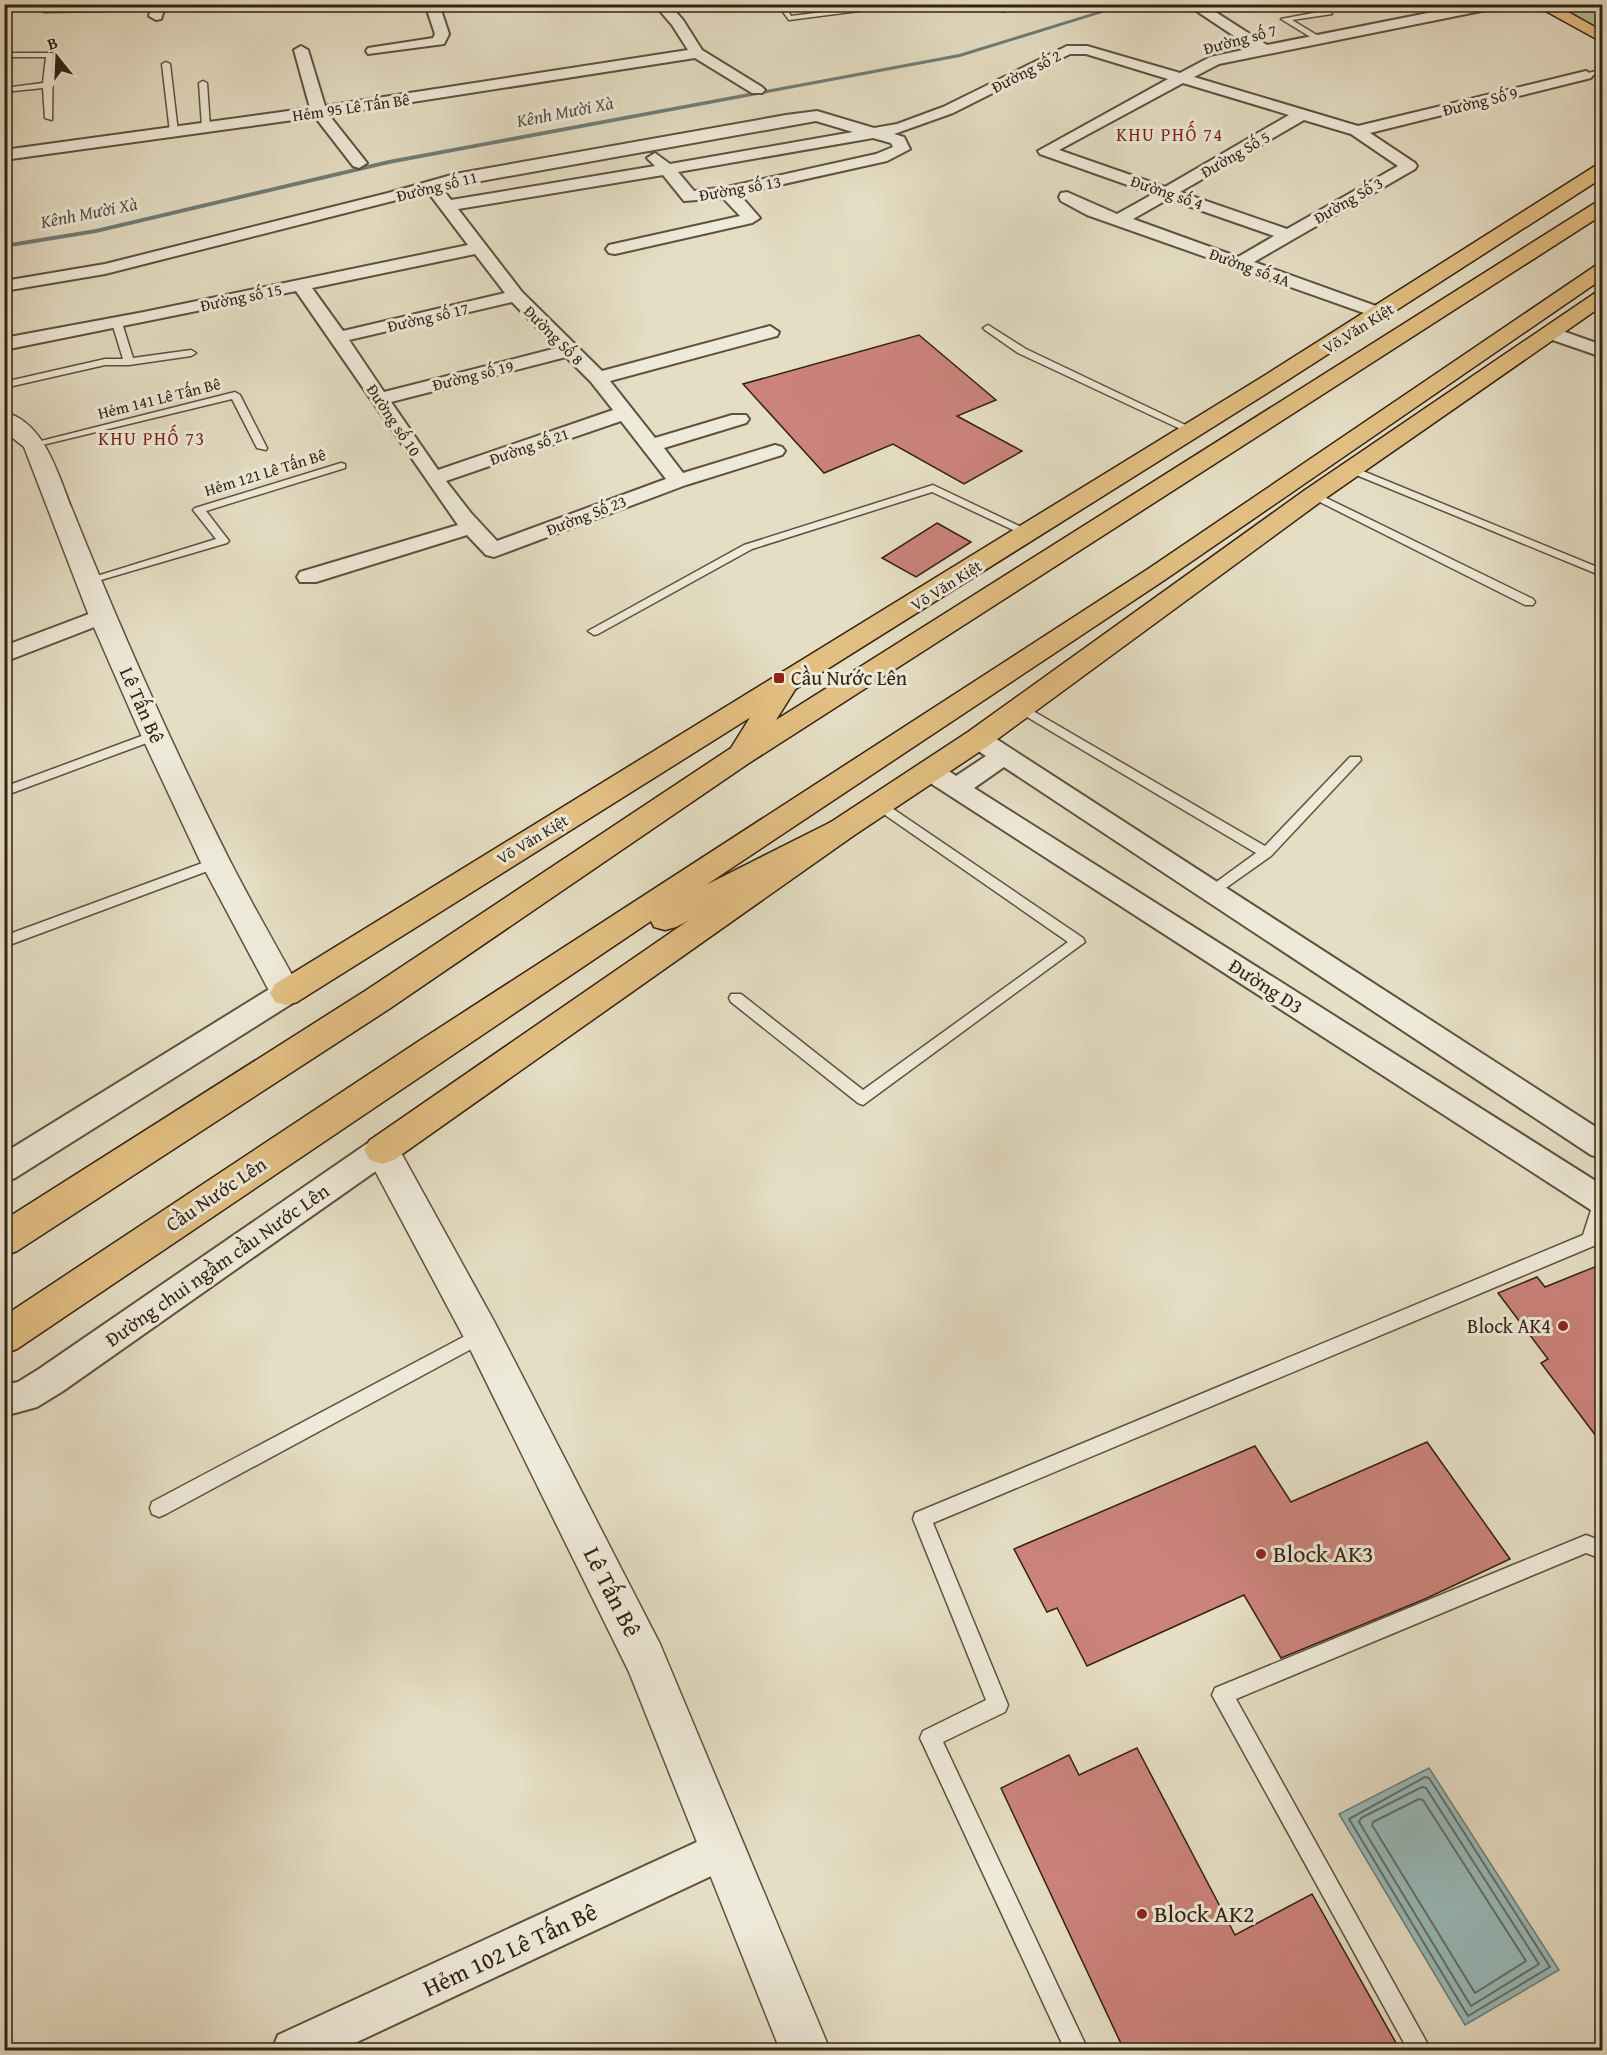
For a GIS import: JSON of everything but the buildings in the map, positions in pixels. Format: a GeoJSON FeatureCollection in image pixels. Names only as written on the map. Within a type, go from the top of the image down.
{"type":"FeatureCollection","features":[{"type":"Feature","properties":{"kind":"main road"},"geometry":{"type":"LineString","coordinates":[[1540,4],[1602,37]]}},
{"type":"Feature","properties":{"kind":"main road","name":"Võ Văn Kiệt"},"geometry":{"type":"LineString","coordinates":[[285,993],[461,882],[1030,534],[1381,314],[1602,170]]}},
{"type":"Feature","properties":{"kind":"main road","name":"Võ Văn Kiệt"},"geometry":{"type":"LineString","coordinates":[[4,1240],[377,1000],[739,756],[1602,207]]}},
{"type":"Feature","properties":{"kind":"main road"},"geometry":{"type":"LineString","coordinates":[[522,991],[1158,574],[1602,270]]}},
{"type":"Feature","properties":{"kind":"main road"},"geometry":{"type":"LineString","coordinates":[[382,1150],[842,829],[978,739],[1314,495],[1602,297]]}},
{"type":"Feature","properties":{"kind":"main road"},"geometry":{"type":"LineString","coordinates":[[739,756],[784,685]]}},
{"type":"Feature","properties":{"kind":"main road"},"geometry":{"type":"LineString","coordinates":[[522,991],[842,829]]}},
{"type":"Feature","properties":{"kind":"main road","name":"Cầu Nước Lên"},"geometry":{"type":"LineString","coordinates":[[4,1337],[522,991]]}},
{"type":"Feature","properties":{"kind":"street"},"geometry":{"type":"LineString","coordinates":[[373,51],[439,41],[442,34],[432,4]]}},
{"type":"Feature","properties":{"kind":"street"},"geometry":{"type":"LineString","coordinates":[[662,4],[678,23],[697,53],[757,90]]}},
{"type":"Feature","properties":{"kind":"street"},"geometry":{"type":"LineString","coordinates":[[1193,4],[1265,50]]}},
{"type":"Feature","properties":{"kind":"street","name":"Đường số 7"},"geometry":{"type":"LineString","coordinates":[[1046,151],[1215,60],[1496,4]]}},
{"type":"Feature","properties":{"kind":"street"},"geometry":{"type":"LineString","coordinates":[[301,50],[319,112],[359,163]]}},
{"type":"Feature","properties":{"kind":"street","name":"Đường số 2"},"geometry":{"type":"LineString","coordinates":[[668,169],[873,131],[901,128],[948,110],[1067,50],[1087,50],[1358,131],[1409,166]]}},
{"type":"Feature","properties":{"kind":"street","name":"Hẻm 95 Lê Tấn Bê"},"geometry":{"type":"LineString","coordinates":[[4,155],[319,112],[697,53]]}},
{"type":"Feature","properties":{"kind":"street","name":"Đường Số 9"},"geometry":{"type":"LineString","coordinates":[[1358,131],[1587,75]]}},
{"type":"Feature","properties":{"kind":"street","name":"Đường Số 5"},"geometry":{"type":"LineString","coordinates":[[1120,219],[1169,193],[1301,115]]}},
{"type":"Feature","properties":{"kind":"street","name":"Đường số 11"},"geometry":{"type":"LineString","coordinates":[[4,286],[105,269],[455,179],[817,116],[873,131]]}},
{"type":"Feature","properties":{"kind":"street","name":"Đường số 13"},"geometry":{"type":"LineString","coordinates":[[668,169],[690,197],[727,192],[881,158],[902,149],[898,140],[873,131]]}},
{"type":"Feature","properties":{"kind":"street"},"geometry":{"type":"LineString","coordinates":[[643,146],[668,169]]}},
{"type":"Feature","properties":{"kind":"street","name":"Đường số 4"},"geometry":{"type":"LineString","coordinates":[[1046,151],[1287,235]]}},
{"type":"Feature","properties":{"kind":"street","name":"Đường Số 3"},"geometry":{"type":"LineString","coordinates":[[1240,263],[1409,166]]}},
{"type":"Feature","properties":{"kind":"street"},"geometry":{"type":"LineString","coordinates":[[445,206],[668,169]]}},
{"type":"Feature","properties":{"kind":"street","name":"Đường Số 8"},"geometry":{"type":"LineString","coordinates":[[417,170],[433,186],[445,206],[516,296],[568,351],[598,378],[679,481]]}},
{"type":"Feature","properties":{"kind":"street"},"geometry":{"type":"LineString","coordinates":[[615,249],[752,218],[727,192]]}},
{"type":"Feature","properties":{"kind":"street","name":"Đường số 4A"},"geometry":{"type":"LineString","coordinates":[[1067,197],[1093,211],[1381,314]]}},
{"type":"Feature","properties":{"kind":"street","name":"Đường số 15"},"geometry":{"type":"LineString","coordinates":[[4,344],[117,323],[477,248]]}},
{"type":"Feature","properties":{"kind":"street","name":"Đường số 10"},"geometry":{"type":"LineString","coordinates":[[300,284],[340,338],[378,399],[469,528],[494,550]]}},
{"type":"Feature","properties":{"kind":"street","name":"Đường số 17"},"geometry":{"type":"LineString","coordinates":[[340,338],[516,296]]}},
{"type":"Feature","properties":{"kind":"street"},"geometry":{"type":"LineString","coordinates":[[712,348],[718,339],[714,328],[754,318]]}},
{"type":"Feature","properties":{"kind":"street"},"geometry":{"type":"LineString","coordinates":[[598,378],[770,332]]}},
{"type":"Feature","properties":{"kind":"street"},"geometry":{"type":"LineString","coordinates":[[1551,333],[1602,351]]}},
{"type":"Feature","properties":{"kind":"street","name":"Đường số 19"},"geometry":{"type":"LineString","coordinates":[[378,399],[568,351]]}},
{"type":"Feature","properties":{"kind":"street","name":"Đường số 21"},"geometry":{"type":"LineString","coordinates":[[434,478],[624,413]]}},
{"type":"Feature","properties":{"kind":"street","name":"Lê Tấn Bê"},"geometry":{"type":"LineString","coordinates":[[4,419],[33,444],[90,580],[102,616],[155,735],[216,863],[285,993]]}},
{"type":"Feature","properties":{"kind":"street"},"geometry":{"type":"LineString","coordinates":[[652,445],[739,419]]}},
{"type":"Feature","properties":{"kind":"street","name":"Đường Số 23"},"geometry":{"type":"LineString","coordinates":[[494,550],[679,481],[775,451]]}},
{"type":"Feature","properties":{"kind":"street"},"geometry":{"type":"LineString","coordinates":[[308,577],[469,528]]}},
{"type":"Feature","properties":{"kind":"street"},"geometry":{"type":"LineString","coordinates":[[4,655],[102,616]]}},
{"type":"Feature","properties":{"kind":"street"},"geometry":{"type":"LineString","coordinates":[[978,739],[1602,1146]]}},
{"type":"Feature","properties":{"kind":"street"},"geometry":{"type":"LineString","coordinates":[[956,788],[1003,756]]}},
{"type":"Feature","properties":{"kind":"street","name":"Đường D3"},"geometry":{"type":"LineString","coordinates":[[930,771],[1602,1201]]}},
{"type":"Feature","properties":{"kind":"street"},"geometry":{"type":"LineString","coordinates":[[4,1169],[285,993]]}},
{"type":"Feature","properties":{"kind":"street","name":"Lê Tấn Bê"},"geometry":{"type":"LineString","coordinates":[[382,1150],[482,1335],[645,1659],[725,1849],[805,2050]]}},
{"type":"Feature","properties":{"kind":"street","name":"Đường chui ngầm cầu Nước Lên"},"geometry":{"type":"LineString","coordinates":[[4,1401],[25,1396],[51,1380],[382,1150]]}},
{"type":"Feature","properties":{"kind":"street","name":"Hẻm 102 Lê Tấn Bê"},"geometry":{"type":"LineString","coordinates":[[294,2050],[725,1849]]}},
{"type":"Feature","properties":{"kind":"lane"},"geometry":{"type":"LineString","coordinates":[[780,4],[789,18],[894,6],[892,4]]}},
{"type":"Feature","properties":{"kind":"lane"},"geometry":{"type":"LineString","coordinates":[[44,10],[157,10]]}},
{"type":"Feature","properties":{"kind":"lane"},"geometry":{"type":"LineString","coordinates":[[1317,39],[1285,19],[1329,12]]}},
{"type":"Feature","properties":{"kind":"lane"},"geometry":{"type":"LineString","coordinates":[[4,55],[51,55],[47,85],[49,118]]}},
{"type":"Feature","properties":{"kind":"lane"},"geometry":{"type":"LineString","coordinates":[[166,64],[174,132]]}},
{"type":"Feature","properties":{"kind":"lane","name":"Đường Số 9"},"geometry":{"type":"LineString","coordinates":[[1587,75],[1602,71]]}},
{"type":"Feature","properties":{"kind":"lane"},"geometry":{"type":"LineString","coordinates":[[203,83],[206,127]]}},
{"type":"Feature","properties":{"kind":"lane"},"geometry":{"type":"LineString","coordinates":[[4,90],[47,85]]}},
{"type":"Feature","properties":{"kind":"lane"},"geometry":{"type":"LineString","coordinates":[[117,323],[129,362]]}},
{"type":"Feature","properties":{"kind":"lane"},"geometry":{"type":"LineString","coordinates":[[988,328],[1022,351],[1193,431]]}},
{"type":"Feature","properties":{"kind":"lane"},"geometry":{"type":"LineString","coordinates":[[4,385],[105,362],[129,362],[191,353]]}},
{"type":"Feature","properties":{"kind":"lane","name":"Hẻm 141 Lê Tấn Bê"},"geometry":{"type":"LineString","coordinates":[[33,444],[235,395],[262,448]]}},
{"type":"Feature","properties":{"kind":"lane","name":"Hẻm 121 Lê Tấn Bê"},"geometry":{"type":"LineString","coordinates":[[90,580],[224,541],[199,510],[341,466]]}},
{"type":"Feature","properties":{"kind":"lane"},"geometry":{"type":"LineString","coordinates":[[1353,470],[1602,573]]}},
{"type":"Feature","properties":{"kind":"lane"},"geometry":{"type":"LineString","coordinates":[[594,631],[748,547],[933,488],[1030,534]]}},
{"type":"Feature","properties":{"kind":"lane"},"geometry":{"type":"LineString","coordinates":[[1314,495],[1530,602]]}},
{"type":"Feature","properties":{"kind":"lane"},"geometry":{"type":"LineString","coordinates":[[1021,708],[1266,853]]}},
{"type":"Feature","properties":{"kind":"lane"},"geometry":{"type":"LineString","coordinates":[[4,792],[155,735]]}},
{"type":"Feature","properties":{"kind":"lane"},"geometry":{"type":"LineString","coordinates":[[1213,892],[1266,853],[1355,760]]}},
{"type":"Feature","properties":{"kind":"lane"},"geometry":{"type":"LineString","coordinates":[[736,998],[863,1099],[1078,942],[880,805]]}},
{"type":"Feature","properties":{"kind":"lane"},"geometry":{"type":"LineString","coordinates":[[4,942],[216,863]]}},
{"type":"Feature","properties":{"kind":"lane"},"geometry":{"type":"LineString","coordinates":[[1077,2050],[930,1738],[998,1705],[922,1519],[1590,1240],[1602,1201]]}},
{"type":"Feature","properties":{"kind":"lane"},"geometry":{"type":"LineString","coordinates":[[159,1508],[482,1335]]}},
{"type":"Feature","properties":{"kind":"lane"},"geometry":{"type":"LineString","coordinates":[[1420,2050],[1222,1695],[1586,1544],[1602,1550]]}},
{"type":"Feature","properties":{"kind":"green space"},"geometry":{"type":"Polygon","coordinates":[[[1550,5],[1582,5],[1602,10],[1602,31],[1550,5]]]}},
{"type":"Feature","properties":{"kind":"water"},"geometry":{"type":"Polygon","coordinates":[[[1429,1768],[1559,1970],[1465,2025],[1339,1814],[1429,1768]]]}},
{"type":"Feature","properties":{"kind":"waterway","name":"Kênh Mười Xà"},"geometry":{"type":"LineString","coordinates":[[4,246],[96,231],[389,162],[960,55],[1129,4]]}},
{"type":"Feature","properties":{"kind":"place","name":"Cầu Nước Lên"},"geometry":{"type":"Point","coordinates":[779,678]}},
{"type":"Feature","properties":{"kind":"place","name":"Block AK4"},"geometry":{"type":"Point","coordinates":[1563,1326]}},
{"type":"Feature","properties":{"kind":"place","name":"Block AK3"},"geometry":{"type":"Point","coordinates":[1261,1554]}},
{"type":"Feature","properties":{"kind":"place","name":"Block AK2"},"geometry":{"type":"Point","coordinates":[1142,1914]}},
{"type":"Feature","properties":{"kind":"district","name":"KHU PHỐ 74"},"geometry":{"type":"Point","coordinates":[1170,135]}},
{"type":"Feature","properties":{"kind":"district","name":"KHU PHỐ 73"},"geometry":{"type":"Point","coordinates":[152,439]}}]}
